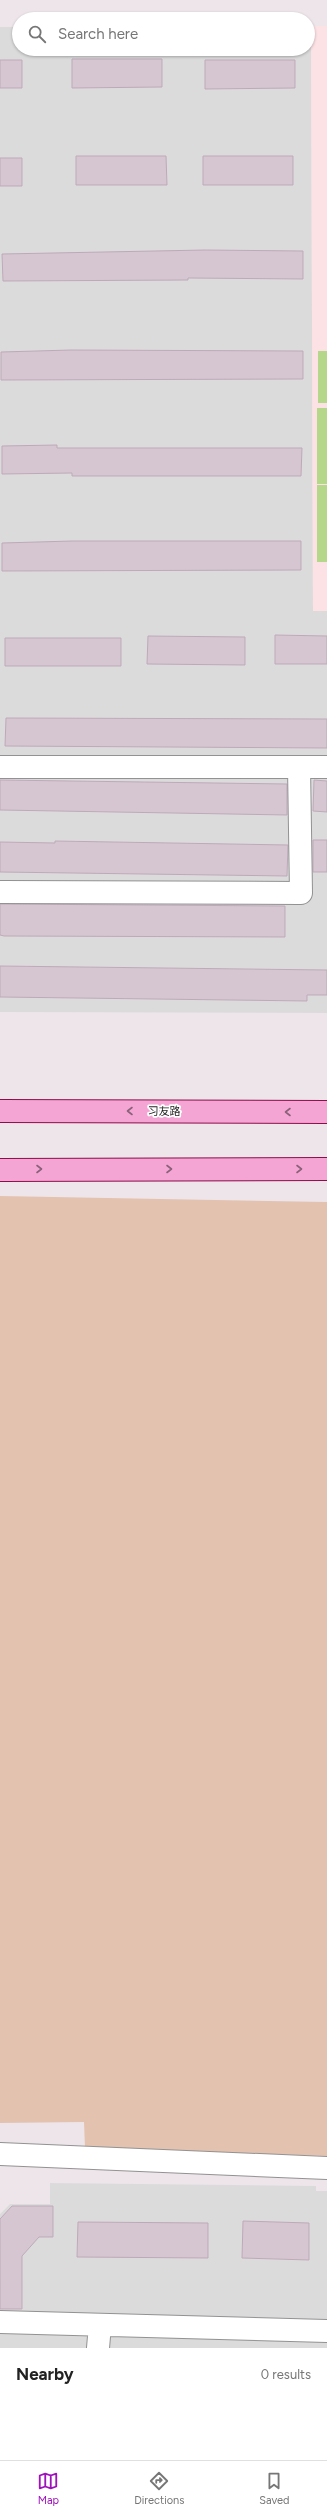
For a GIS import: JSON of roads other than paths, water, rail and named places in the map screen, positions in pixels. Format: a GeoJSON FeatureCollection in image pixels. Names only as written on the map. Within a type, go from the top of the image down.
{"type":"FeatureCollection","features":[{"type":"Feature","properties":{"kind":"main road","name":"习友路"},"geometry":{"type":"LineString","coordinates":[[0,1111],[327,1112]]}},
{"type":"Feature","properties":{"kind":"main road"},"geometry":{"type":"LineString","coordinates":[[0,1170],[327,1169]]}},
{"type":"Feature","properties":{"kind":"street"},"geometry":{"type":"LineString","coordinates":[[0,767],[327,767]]}},
{"type":"Feature","properties":{"kind":"street"},"geometry":{"type":"LineString","coordinates":[[0,892],[300,893],[299,767]]}},
{"type":"Feature","properties":{"kind":"street"},"geometry":{"type":"LineString","coordinates":[[0,2154],[327,2168]]}},
{"type":"Feature","properties":{"kind":"street"},"geometry":{"type":"LineString","coordinates":[[0,2322],[327,2331]]}},
{"type":"Feature","properties":{"kind":"street"},"geometry":{"type":"LineString","coordinates":[[98,2348],[100,2324]]}}]}
